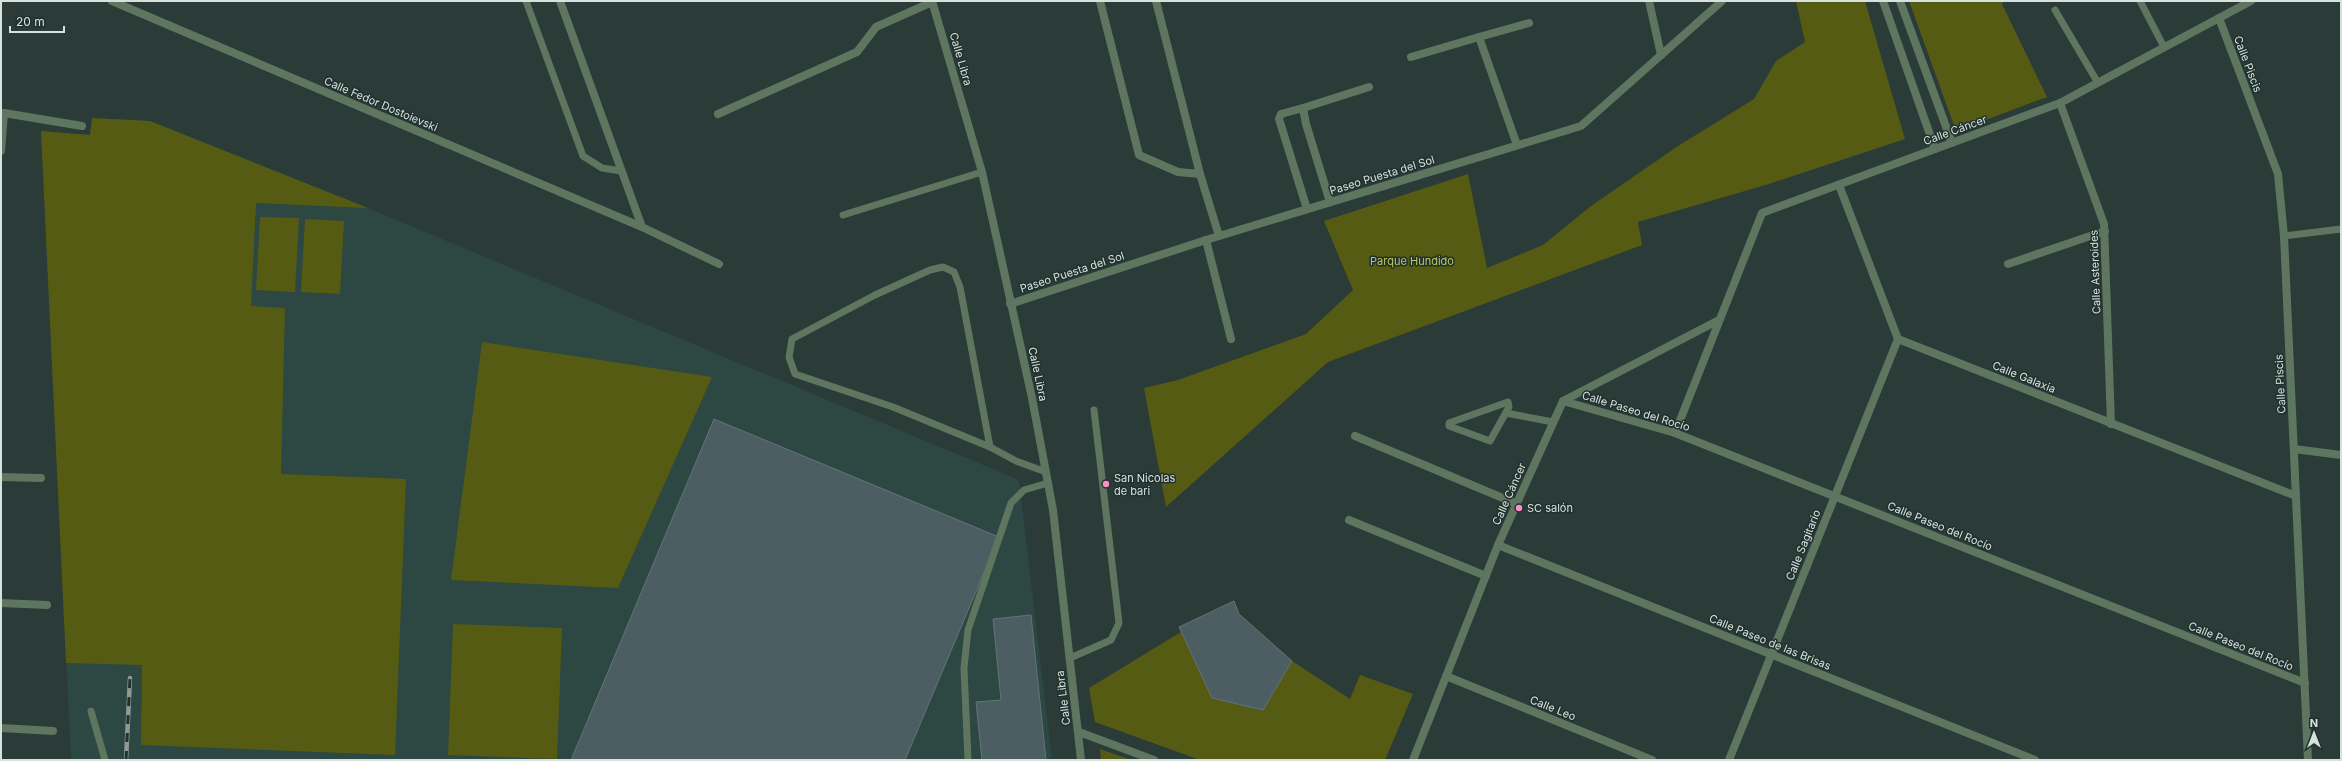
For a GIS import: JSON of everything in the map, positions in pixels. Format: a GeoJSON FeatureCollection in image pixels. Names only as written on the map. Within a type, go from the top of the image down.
{"type":"FeatureCollection","features":[{"type":"Feature","properties":{"kind":"street","name":"Calle Fedor Dostoievski"},"geometry":{"type":"LineString","coordinates":[[112,1],[642,227],[719,264]]}},
{"type":"Feature","properties":{"kind":"street"},"geometry":{"type":"LineString","coordinates":[[560,1],[642,227]]}},
{"type":"Feature","properties":{"kind":"street"},"geometry":{"type":"LineString","coordinates":[[1100,1],[1139,155],[1178,172],[1200,174]]}},
{"type":"Feature","properties":{"kind":"street"},"geometry":{"type":"LineString","coordinates":[[1156,1],[1200,174],[1219,236]]}},
{"type":"Feature","properties":{"kind":"street"},"geometry":{"type":"LineString","coordinates":[[1649,1],[1661,55]]}},
{"type":"Feature","properties":{"kind":"street","name":"Paseo Puesta del Sol"},"geometry":{"type":"LineString","coordinates":[[1010,304],[1206,240],[1581,126],[1722,1]]}},
{"type":"Feature","properties":{"kind":"street"},"geometry":{"type":"LineString","coordinates":[[1883,1],[1935,149]]}},
{"type":"Feature","properties":{"kind":"street"},"geometry":{"type":"LineString","coordinates":[[1900,1],[1952,143]]}},
{"type":"Feature","properties":{"kind":"street","name":"Calle Cáncer"},"geometry":{"type":"LineString","coordinates":[[1675,433],[1762,213],[2060,103],[2251,1]]}},
{"type":"Feature","properties":{"kind":"street"},"geometry":{"type":"LineString","coordinates":[[718,114],[857,52],[876,27],[932,2]]}},
{"type":"Feature","properties":{"kind":"street","name":"Calle Libra"},"geometry":{"type":"LineString","coordinates":[[932,2],[982,172],[1046,472],[1082,760]]}},
{"type":"Feature","properties":{"kind":"street","name":"Calle Piscis"},"geometry":{"type":"LineString","coordinates":[[2219,18],[2278,174],[2284,236],[2308,760]]}},
{"type":"Feature","properties":{"kind":"street"},"geometry":{"type":"LineString","coordinates":[[1411,57],[1529,23]]}},
{"type":"Feature","properties":{"kind":"street"},"geometry":{"type":"LineString","coordinates":[[1479,37],[1517,145]]}},
{"type":"Feature","properties":{"kind":"street"},"geometry":{"type":"LineString","coordinates":[[1307,209],[1279,119],[1281,114],[1369,87]]}},
{"type":"Feature","properties":{"kind":"street","name":"Calle Asteroides"},"geometry":{"type":"LineString","coordinates":[[2060,103],[2104,224],[2112,424]]}},
{"type":"Feature","properties":{"kind":"street"},"geometry":{"type":"LineString","coordinates":[[1303,108],[1308,131],[1330,202]]}},
{"type":"Feature","properties":{"kind":"street"},"geometry":{"type":"LineString","coordinates":[[1,151],[2,112],[82,126]]}},
{"type":"Feature","properties":{"kind":"street"},"geometry":{"type":"LineString","coordinates":[[1839,184],[1898,339]]}},
{"type":"Feature","properties":{"kind":"street"},"geometry":{"type":"LineString","coordinates":[[2008,264],[2105,231]]}},
{"type":"Feature","properties":{"kind":"street"},"geometry":{"type":"LineString","coordinates":[[1206,240],[1231,339]]}},
{"type":"Feature","properties":{"kind":"street"},"geometry":{"type":"LineString","coordinates":[[1563,401],[1719,320]]}},
{"type":"Feature","properties":{"kind":"street","name":"Calle Galaxia"},"geometry":{"type":"LineString","coordinates":[[1898,339],[2296,496]]}},
{"type":"Feature","properties":{"kind":"street","name":"Calle Sagitario"},"geometry":{"type":"LineString","coordinates":[[1729,760],[1898,339]]}},
{"type":"Feature","properties":{"kind":"street","name":"Calle Cáncer"},"geometry":{"type":"LineString","coordinates":[[1413,760],[1498,545],[1563,401]]}},
{"type":"Feature","properties":{"kind":"street","name":"Calle Paseo del Rocío"},"geometry":{"type":"LineString","coordinates":[[1563,401],[1675,433],[2305,683]]}},
{"type":"Feature","properties":{"kind":"street"},"geometry":{"type":"LineString","coordinates":[[1355,436],[1517,504]]}},
{"type":"Feature","properties":{"kind":"street"},"geometry":{"type":"LineString","coordinates":[[2294,449],[2341,455]]}},
{"type":"Feature","properties":{"kind":"street"},"geometry":{"type":"LineString","coordinates":[[1,477],[41,478]]}},
{"type":"Feature","properties":{"kind":"street"},"geometry":{"type":"LineString","coordinates":[[1349,520],[1486,576]]}},
{"type":"Feature","properties":{"kind":"street","name":"Calle Paseo de las Brisas"},"geometry":{"type":"LineString","coordinates":[[1498,545],[2035,760]]}},
{"type":"Feature","properties":{"kind":"street"},"geometry":{"type":"LineString","coordinates":[[1,603],[47,605]]}},
{"type":"Feature","properties":{"kind":"street","name":"Calle Leo"},"geometry":{"type":"LineString","coordinates":[[1446,676],[1652,760]]}},
{"type":"Feature","properties":{"kind":"street"},"geometry":{"type":"LineString","coordinates":[[1,728],[53,731]]}},
{"type":"Feature","properties":{"kind":"street"},"geometry":{"type":"LineString","coordinates":[[1079,732],[1154,760]]}},
{"type":"Feature","properties":{"kind":"lane"},"geometry":{"type":"LineString","coordinates":[[526,1],[583,156],[602,168],[622,171]]}},
{"type":"Feature","properties":{"kind":"lane"},"geometry":{"type":"LineString","coordinates":[[2140,1],[2164,47]]}},
{"type":"Feature","properties":{"kind":"lane"},"geometry":{"type":"LineString","coordinates":[[2055,10],[2098,83]]}},
{"type":"Feature","properties":{"kind":"lane"},"geometry":{"type":"LineString","coordinates":[[843,215],[982,172]]}},
{"type":"Feature","properties":{"kind":"lane"},"geometry":{"type":"LineString","coordinates":[[2284,236],[2341,229]]}},
{"type":"Feature","properties":{"kind":"lane"},"geometry":{"type":"LineString","coordinates":[[990,447],[960,287],[954,272],[943,267],[930,270],[868,298],[792,339],[789,358],[795,374],[893,408],[990,447],[1016,461],[1046,472]]}},
{"type":"Feature","properties":{"kind":"lane"},"geometry":{"type":"LineString","coordinates":[[1508,402],[1509,405],[1506,412],[1489,441],[1448,426],[1449,423],[1508,402]]}},
{"type":"Feature","properties":{"kind":"lane"},"geometry":{"type":"LineString","coordinates":[[1070,658],[1111,640],[1119,623],[1094,410]]}},
{"type":"Feature","properties":{"kind":"lane"},"geometry":{"type":"LineString","coordinates":[[1506,412],[1553,422]]}},
{"type":"Feature","properties":{"kind":"lane"},"geometry":{"type":"LineString","coordinates":[[968,760],[964,668],[968,630],[1011,503],[1024,490],[1048,483]]}},
{"type":"Feature","properties":{"kind":"lane"},"geometry":{"type":"LineString","coordinates":[[91,711],[105,760]]}},
{"type":"Feature","properties":{"kind":"shaded area"},"geometry":{"type":"Polygon","coordinates":[[[92,118],[150,121],[368,208],[1019,480],[1052,760],[71,760],[41,131],[90,135],[92,118]]]}},
{"type":"Feature","properties":{"kind":"green space","name":"Parque Hundido"},"geometry":{"type":"Polygon","coordinates":[[[1796,1],[1865,1],[1905,139],[1769,184],[1638,222],[1642,245],[1328,362],[1166,507],[1144,388],[1178,380],[1306,334],[1353,290],[1324,221],[1468,174],[1487,268],[1543,245],[1591,206],[1678,146],[1754,99],[1776,61],[1805,42],[1796,1]]]}},
{"type":"Feature","properties":{"kind":"green space"},"geometry":{"type":"Polygon","coordinates":[[[1909,1],[2004,1],[2002,4],[2047,97],[1956,131],[1909,1]]]}},
{"type":"Feature","properties":{"kind":"green space"},"geometry":{"type":"Polygon","coordinates":[[[92,118],[150,121],[368,208],[256,203],[251,306],[285,308],[281,474],[406,479],[395,755],[141,745],[142,665],[66,663],[41,131],[90,135],[92,118]]]}},
{"type":"Feature","properties":{"kind":"green space"},"geometry":{"type":"Polygon","coordinates":[[[260,217],[299,218],[295,292],[256,290],[260,217]]]}},
{"type":"Feature","properties":{"kind":"green space"},"geometry":{"type":"Polygon","coordinates":[[[305,219],[344,221],[340,294],[301,292],[305,219]]]}},
{"type":"Feature","properties":{"kind":"green space"},"geometry":{"type":"Polygon","coordinates":[[[482,342],[712,377],[618,588],[451,580],[482,342]]]}},
{"type":"Feature","properties":{"kind":"green space"},"geometry":{"type":"Polygon","coordinates":[[[453,624],[562,628],[557,759],[448,755],[453,624]]]}},
{"type":"Feature","properties":{"kind":"green space"},"geometry":{"type":"Polygon","coordinates":[[[1181,632],[1212,698],[1263,710],[1292,661],[1350,699],[1360,675],[1413,694],[1385,760],[1200,760],[1095,722],[1089,688],[1181,632]]]}},
{"type":"Feature","properties":{"kind":"green space"},"geometry":{"type":"Polygon","coordinates":[[[1100,749],[1131,760],[1101,760],[1100,749]]]}},
{"type":"Feature","properties":{"kind":"building"},"geometry":{"type":"Polygon","coordinates":[[[714,419],[999,537],[905,760],[571,760],[714,419]]]}},
{"type":"Feature","properties":{"kind":"building"},"geometry":{"type":"Polygon","coordinates":[[[1234,601],[1239,614],[1292,661],[1263,710],[1212,698],[1179,627],[1234,601]]]}},
{"type":"Feature","properties":{"kind":"building"},"geometry":{"type":"Polygon","coordinates":[[[1031,615],[1046,760],[982,760],[976,702],[1001,700],[993,619],[1031,615]]]}},
{"type":"Feature","properties":{"kind":"railway"},"geometry":{"type":"LineString","coordinates":[[126,760],[130,678]]}},
{"type":"Feature","properties":{"kind":"place","name":"San Nicolas de bari"},"geometry":{"type":"Point","coordinates":[1106,484]}},
{"type":"Feature","properties":{"kind":"place","name":"SC salón"},"geometry":{"type":"Point","coordinates":[1519,508]}}]}
